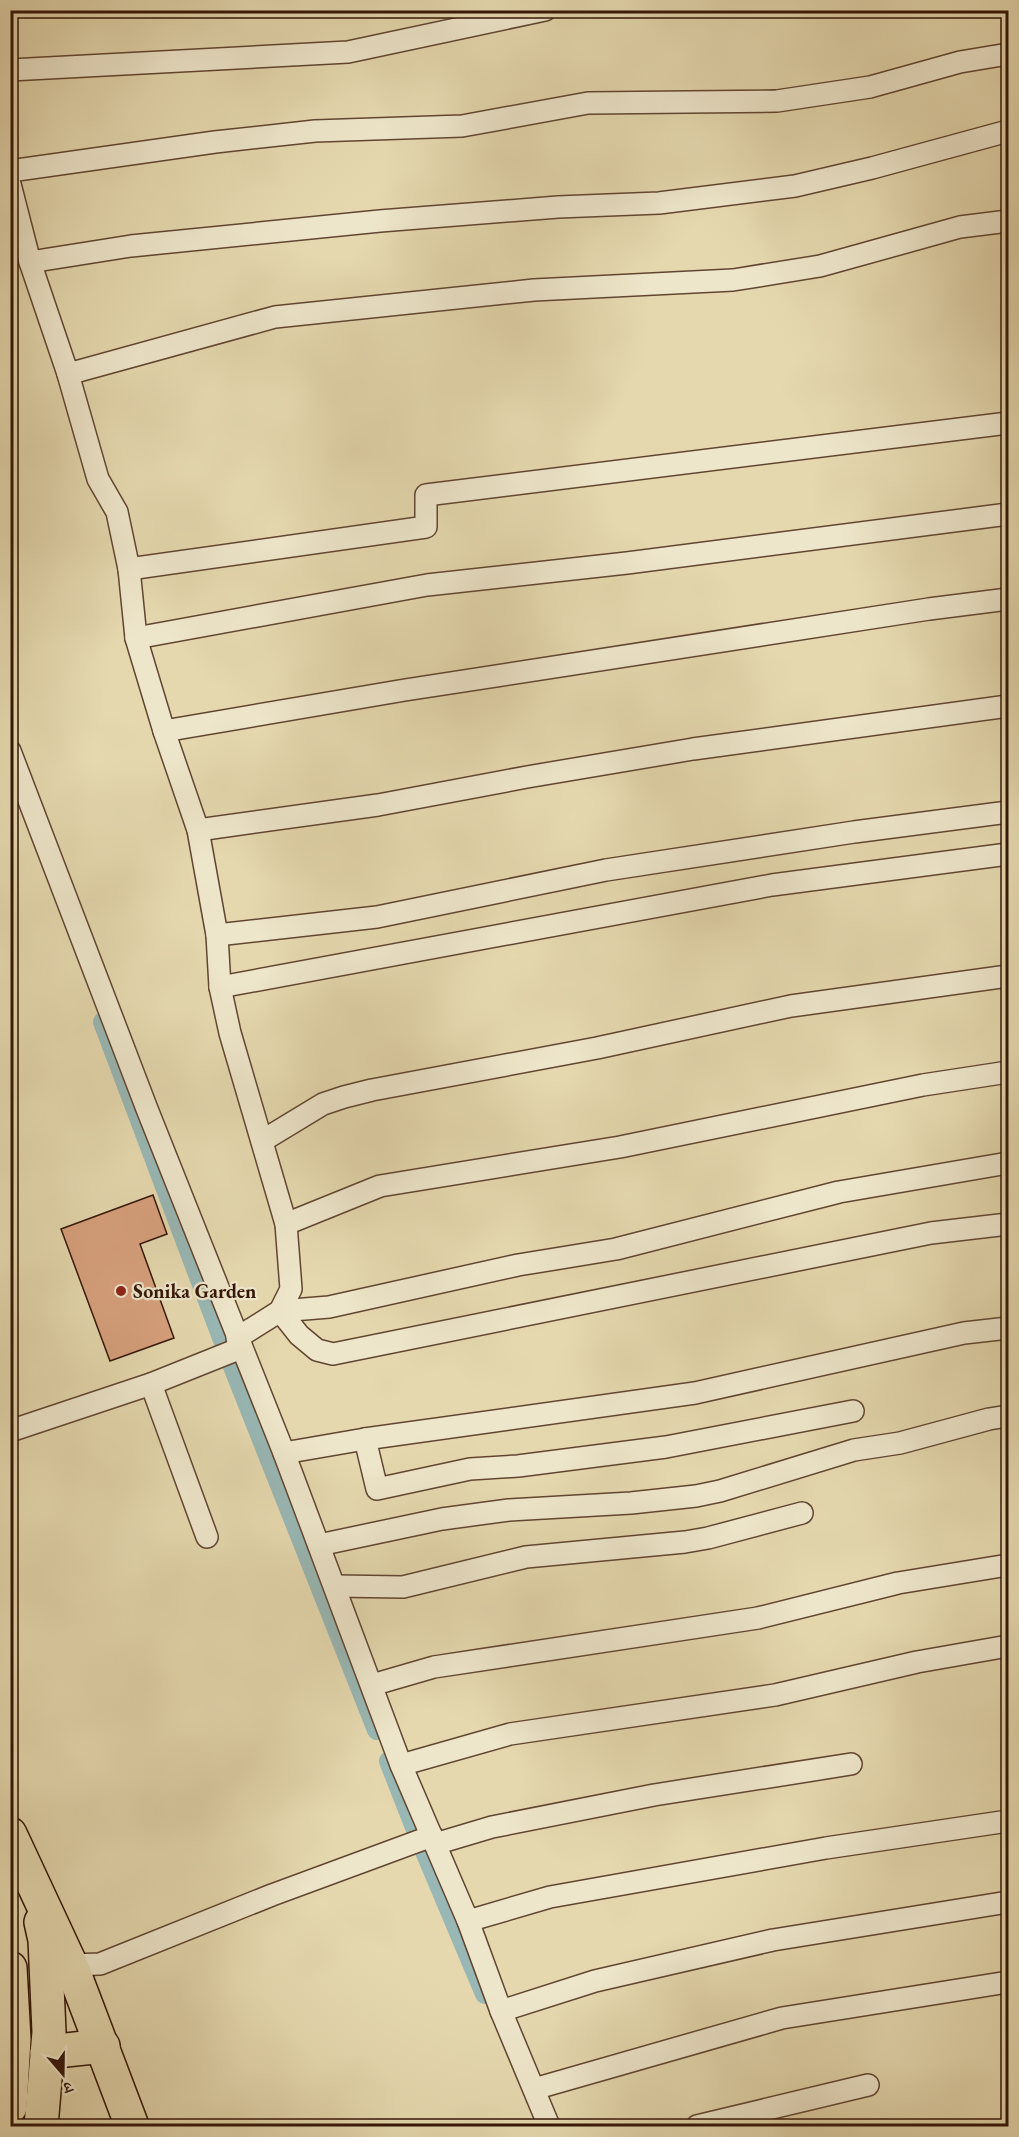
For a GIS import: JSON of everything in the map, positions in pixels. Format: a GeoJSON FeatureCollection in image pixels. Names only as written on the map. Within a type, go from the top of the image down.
{"type":"FeatureCollection","features":[{"type":"Feature","properties":{"kind":"main road"},"geometry":{"type":"LineString","coordinates":[[10,1834],[71,1965],[132,2127]]}},
{"type":"Feature","properties":{"kind":"main road"},"geometry":{"type":"LineString","coordinates":[[33,1882],[45,1940],[49,2032],[41,2127]]}},
{"type":"Feature","properties":{"kind":"main road"},"geometry":{"type":"LineString","coordinates":[[10,1968],[14,2039],[10,2107]]}},
{"type":"Feature","properties":{"kind":"main road"},"geometry":{"type":"LineString","coordinates":[[47,2052],[103,2046]]}},
{"type":"Feature","properties":{"kind":"street"},"geometry":{"type":"LineString","coordinates":[[10,70],[348,52],[545,10]]}},
{"type":"Feature","properties":{"kind":"street"},"geometry":{"type":"LineString","coordinates":[[10,171],[315,130],[462,126],[588,104],[777,101],[870,87],[960,62],[1008,54]]}},
{"type":"Feature","properties":{"kind":"street"},"geometry":{"type":"LineString","coordinates":[[30,262],[131,246],[380,221],[558,207],[659,202],[795,186],[872,168],[1008,131]]}},
{"type":"Feature","properties":{"kind":"street"},"geometry":{"type":"LineString","coordinates":[[10,184],[30,262],[68,374],[98,479],[117,512],[129,569],[136,638],[164,731],[198,830],[217,936],[220,987],[286,1224],[291,1289],[280,1311],[233,1347],[151,1384],[10,1431]]}},
{"type":"Feature","properties":{"kind":"street"},"geometry":{"type":"LineString","coordinates":[[68,374],[275,317],[534,290],[733,280],[820,266],[960,227],[1008,221]]}},
{"type":"Feature","properties":{"kind":"street"},"geometry":{"type":"LineString","coordinates":[[129,569],[426,527],[426,495],[1008,423]]}},
{"type":"Feature","properties":{"kind":"street"},"geometry":{"type":"LineString","coordinates":[[136,638],[427,585],[627,563],[1008,514]]}},
{"type":"Feature","properties":{"kind":"street"},"geometry":{"type":"LineString","coordinates":[[164,731],[417,688],[929,609],[1008,599]]}},
{"type":"Feature","properties":{"kind":"street"},"geometry":{"type":"LineString","coordinates":[[198,830],[378,805],[693,749],[1008,706]]}},
{"type":"Feature","properties":{"kind":"street"},"geometry":{"type":"LineString","coordinates":[[10,751],[233,1347],[284,1453],[372,1685],[427,1841],[468,1921],[501,2011],[549,2127]]}},
{"type":"Feature","properties":{"kind":"street"},"geometry":{"type":"LineString","coordinates":[[217,936],[356,921],[606,870],[854,832],[1008,812]]}},
{"type":"Feature","properties":{"kind":"street"},"geometry":{"type":"LineString","coordinates":[[220,987],[772,885],[1008,854]]}},
{"type":"Feature","properties":{"kind":"street"},"geometry":{"type":"LineString","coordinates":[[262,1141],[323,1104],[372,1090],[597,1048],[791,1006],[1008,975]]}},
{"type":"Feature","properties":{"kind":"street"},"geometry":{"type":"LineString","coordinates":[[286,1224],[365,1190],[380,1186],[620,1147],[923,1085],[1008,1072]]}},
{"type":"Feature","properties":{"kind":"street"},"geometry":{"type":"LineString","coordinates":[[280,1311],[329,1307],[518,1265],[616,1249],[839,1192],[1008,1163]]}},
{"type":"Feature","properties":{"kind":"street"},"geometry":{"type":"LineString","coordinates":[[280,1311],[299,1335],[317,1350],[333,1354],[920,1236],[1008,1224]]}},
{"type":"Feature","properties":{"kind":"street"},"geometry":{"type":"LineString","coordinates":[[284,1453],[365,1439],[695,1393],[964,1334],[1008,1328]]}},
{"type":"Feature","properties":{"kind":"street"},"geometry":{"type":"LineString","coordinates":[[151,1384],[207,1537]]}},
{"type":"Feature","properties":{"kind":"street"},"geometry":{"type":"LineString","coordinates":[[365,1439],[376,1489],[470,1469],[518,1466],[666,1447],[853,1411]]}},
{"type":"Feature","properties":{"kind":"street"},"geometry":{"type":"LineString","coordinates":[[319,1545],[453,1517],[509,1510],[632,1503],[704,1494],[854,1450],[900,1443],[975,1422],[1008,1416]]}},
{"type":"Feature","properties":{"kind":"street"},"geometry":{"type":"LineString","coordinates":[[335,1586],[403,1587],[518,1558],[685,1542],[802,1513]]}},
{"type":"Feature","properties":{"kind":"street"},"geometry":{"type":"LineString","coordinates":[[372,1685],[434,1667],[758,1618],[898,1583],[1008,1565]]}},
{"type":"Feature","properties":{"kind":"street"},"geometry":{"type":"LineString","coordinates":[[401,1765],[510,1734],[775,1695],[917,1662],[1008,1646]]}},
{"type":"Feature","properties":{"kind":"street"},"geometry":{"type":"LineString","coordinates":[[71,1965],[100,1964],[272,1895],[427,1841],[654,1795],[851,1764]]}},
{"type":"Feature","properties":{"kind":"street"},"geometry":{"type":"LineString","coordinates":[[468,1921],[550,1897],[826,1848],[1008,1821]]}},
{"type":"Feature","properties":{"kind":"street"},"geometry":{"type":"LineString","coordinates":[[501,2011],[595,1981],[773,1940],[1008,1902]]}},
{"type":"Feature","properties":{"kind":"street"},"geometry":{"type":"LineString","coordinates":[[534,2089],[782,2018],[1008,1982]]}},
{"type":"Feature","properties":{"kind":"street"},"geometry":{"type":"LineString","coordinates":[[697,2127],[868,2085]]}},
{"type":"Feature","properties":{"kind":"building","name":"Sonika Garden"},"geometry":{"type":"Polygon","coordinates":[[[153,1195],[167,1234],[140,1244],[174,1338],[110,1361],[61,1229],[153,1195]]]}},
{"type":"Feature","properties":{"kind":"waterway"},"geometry":{"type":"LineString","coordinates":[[103,1022],[230,1359],[377,1730]]}},
{"type":"Feature","properties":{"kind":"waterway"},"geometry":{"type":"LineString","coordinates":[[389,1761],[485,1994]]}},
{"type":"Feature","properties":{"kind":"place","name":"Sonika Garden"},"geometry":{"type":"Point","coordinates":[121,1291]}}]}
